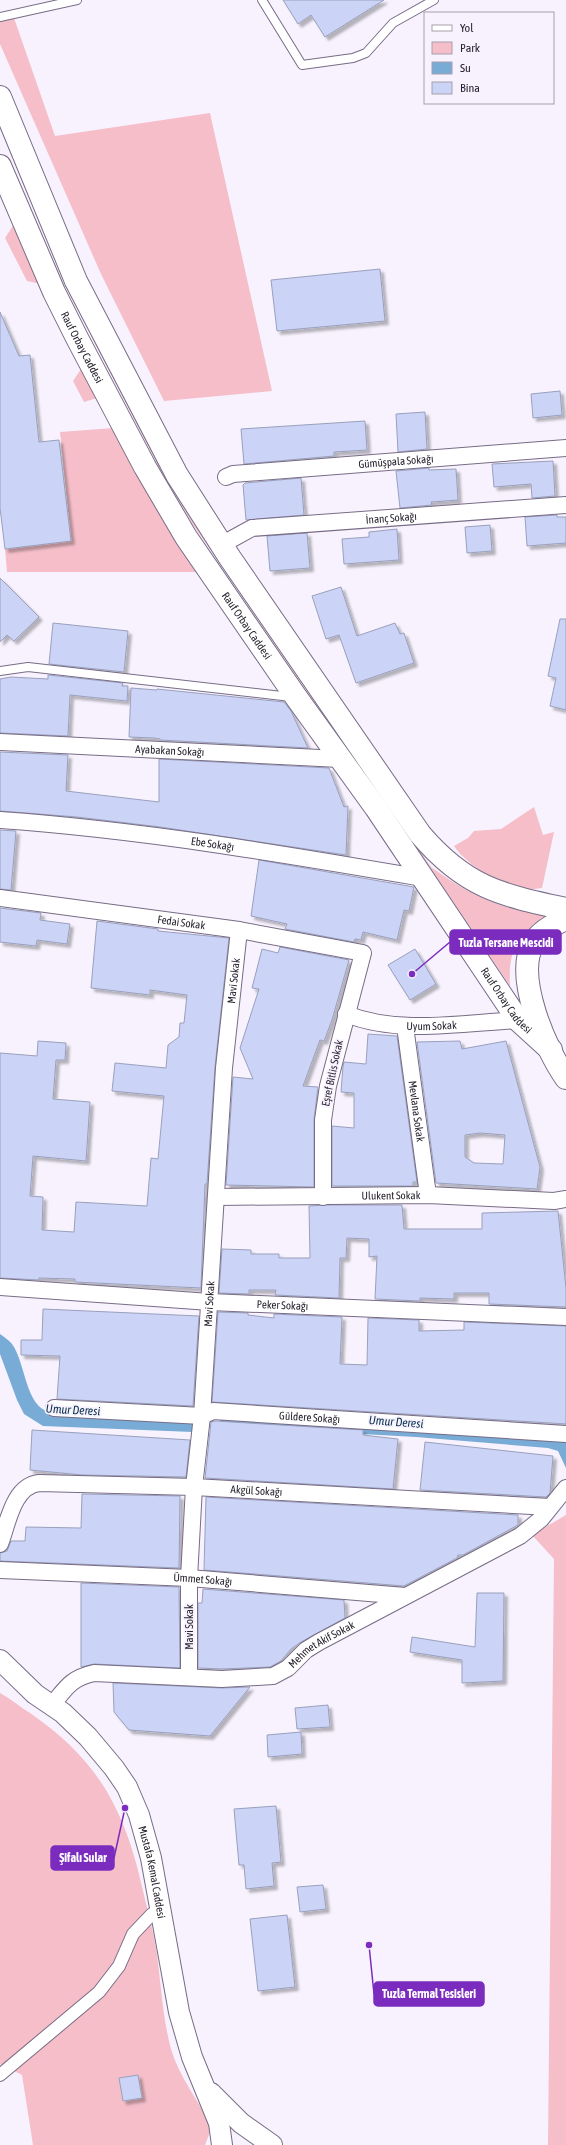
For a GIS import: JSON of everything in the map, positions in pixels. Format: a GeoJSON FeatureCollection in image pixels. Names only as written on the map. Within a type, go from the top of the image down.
{"type":"FeatureCollection","features":[{"type":"Feature","properties":{"kind":"main road"},"geometry":{"type":"LineString","coordinates":[[0,97],[6,118],[60,245],[92,314],[158,442],[221,545],[416,828],[432,848],[458,872],[488,888],[518,898],[566,909]]}},
{"type":"Feature","properties":{"kind":"main road","name":"Rauf Orbay Caddesi"},"geometry":{"type":"LineString","coordinates":[[0,166],[54,292],[145,467],[186,536],[296,697],[423,878],[518,1020],[558,1065]]}},
{"type":"Feature","properties":{"kind":"main road","name":"Rauf Orbay Caddesi"},"geometry":{"type":"LineString","coordinates":[[566,919],[543,932],[534,942],[527,964],[527,979],[530,996],[558,1065],[566,1096]]}},
{"type":"Feature","properties":{"kind":"street","name":"Gümüşpala Sokağı"},"geometry":{"type":"LineString","coordinates":[[226,477],[233,474],[566,448]]}},
{"type":"Feature","properties":{"kind":"street","name":"İnanç Sokağı"},"geometry":{"type":"LineString","coordinates":[[221,545],[252,528],[566,505]]}},
{"type":"Feature","properties":{"kind":"street","name":"Ayabakan Sokağı"},"geometry":{"type":"LineString","coordinates":[[0,742],[340,759]]}},
{"type":"Feature","properties":{"kind":"street","name":"Ebe Sokağı"},"geometry":{"type":"LineString","coordinates":[[0,820],[48,823],[253,849],[423,878]]}},
{"type":"Feature","properties":{"kind":"street","name":"Fedai Sokak"},"geometry":{"type":"LineString","coordinates":[[0,898],[239,930],[363,953]]}},
{"type":"Feature","properties":{"kind":"street","name":"Mavi Sokak"},"geometry":{"type":"LineString","coordinates":[[189,1677],[189,1578],[194,1487],[202,1416],[224,1068],[239,930]]}},
{"type":"Feature","properties":{"kind":"street","name":"Eşref Bitlis Sokak"},"geometry":{"type":"LineString","coordinates":[[323,1197],[325,1104],[330,1073],[363,953]]}},
{"type":"Feature","properties":{"kind":"street","name":"Uyum Sokak"},"geometry":{"type":"LineString","coordinates":[[346,1014],[370,1022],[405,1026],[518,1020]]}},
{"type":"Feature","properties":{"kind":"street","name":"Mevlana Sokak"},"geometry":{"type":"LineString","coordinates":[[405,1026],[428,1195]]}},
{"type":"Feature","properties":{"kind":"street","name":"Ulukent Sokak"},"geometry":{"type":"LineString","coordinates":[[216,1197],[428,1195],[554,1201],[566,1199]]}},
{"type":"Feature","properties":{"kind":"street","name":"Peker Sokağı"},"geometry":{"type":"LineString","coordinates":[[0,1287],[210,1302],[566,1317]]}},
{"type":"Feature","properties":{"kind":"street","name":"Güldere Sokağı"},"geometry":{"type":"LineString","coordinates":[[54,1408],[202,1416],[213,1411],[566,1434]]}},
{"type":"Feature","properties":{"kind":"street","name":"Akgül Sokağı"},"geometry":{"type":"LineString","coordinates":[[0,1544],[16,1499],[21,1492],[32,1483],[194,1487],[550,1507]]}},
{"type":"Feature","properties":{"kind":"street","name":"Mehmet Akif Sokak"},"geometry":{"type":"LineString","coordinates":[[52,1705],[76,1678],[94,1674],[248,1679],[273,1676],[288,1668],[306,1650],[319,1642],[520,1536],[541,1520],[566,1488]]}},
{"type":"Feature","properties":{"kind":"street","name":"Ümmet Sokağı"},"geometry":{"type":"LineString","coordinates":[[0,1570],[189,1578],[406,1596]]}},
{"type":"Feature","properties":{"kind":"street","name":"Mustafa Kemal Caddesi"},"geometry":{"type":"LineString","coordinates":[[0,1660],[35,1694]]}},
{"type":"Feature","properties":{"kind":"street","name":"Mustafa Kemal Caddesi"},"geometry":{"type":"LineString","coordinates":[[0,1680],[35,1694],[52,1705],[88,1737],[128,1787],[144,1831],[158,1892],[178,2012],[192,2056],[206,2087],[219,2123],[222,2145]]}},
{"type":"Feature","properties":{"kind":"street"},"geometry":{"type":"LineString","coordinates":[[0,2075],[98,1992],[119,1966],[133,1934],[152,1914]]}},
{"type":"Feature","properties":{"kind":"street","name":"Mustafa Kemal Caddesi"},"geometry":{"type":"LineString","coordinates":[[206,2087],[241,2123],[263,2142]]}},
{"type":"Feature","properties":{"kind":"street","name":"Mustafa Kemal Caddesi"},"geometry":{"type":"LineString","coordinates":[[222,2145],[226,2138],[235,2132],[246,2130],[263,2142]]}},
{"type":"Feature","properties":{"kind":"lane"},"geometry":{"type":"LineString","coordinates":[[0,17],[77,0]]}},
{"type":"Feature","properties":{"kind":"lane"},"geometry":{"type":"LineString","coordinates":[[262,0],[302,65],[353,58],[366,53],[393,23],[434,0]]}},
{"type":"Feature","properties":{"kind":"lane"},"geometry":{"type":"LineString","coordinates":[[0,671],[28,667],[296,697]]}},
{"type":"Feature","properties":{"kind":"green space"},"geometry":{"type":"Polygon","coordinates":[[[14,18],[55,136],[210,113],[272,391],[164,401],[101,274],[0,44],[0,21],[14,18]]]}},
{"type":"Feature","properties":{"kind":"green space"},"geometry":{"type":"Polygon","coordinates":[[[14,224],[41,284],[27,281],[5,238],[14,224]]]}},
{"type":"Feature","properties":{"kind":"green space"},"geometry":{"type":"Polygon","coordinates":[[[93,335],[178,497],[204,538],[431,867],[459,886],[486,900],[515,909],[548,915],[529,930],[517,944],[511,961],[510,986],[395,815],[194,526],[160,469],[91,336],[93,335]]]}},
{"type":"Feature","properties":{"kind":"green space"},"geometry":{"type":"Polygon","coordinates":[[[83,366],[100,397],[84,402],[73,381],[83,366]]]}},
{"type":"Feature","properties":{"kind":"green space"},"geometry":{"type":"Polygon","coordinates":[[[114,428],[200,572],[7,572],[5,549],[71,541],[60,432],[114,428]]]}},
{"type":"Feature","properties":{"kind":"green space"},"geometry":{"type":"Polygon","coordinates":[[[534,807],[543,835],[554,832],[542,888],[520,890],[500,882],[473,865],[454,846],[468,838],[474,831],[501,829],[534,807]]]}},
{"type":"Feature","properties":{"kind":"green space"},"geometry":{"type":"Polygon","coordinates":[[[566,1515],[566,2145],[548,2145],[554,1559],[532,1535],[566,1515]]]}},
{"type":"Feature","properties":{"kind":"green space"},"geometry":{"type":"Polygon","coordinates":[[[0,1693],[55,1732],[75,1751],[93,1770],[119,1814],[129,1839],[137,1866],[152,1928],[171,2049],[179,2069],[210,2125],[210,2132],[205,2145],[33,2145],[22,2075],[0,2064],[0,1693]]]}},
{"type":"Feature","properties":{"kind":"water"},"geometry":{"type":"Polygon","coordinates":[[[0,1334],[11,1343],[17,1352],[35,1402],[42,1408],[50,1412],[193,1418],[193,1432],[43,1426],[24,1414],[17,1400],[0,1354],[0,1334]]]}},
{"type":"Feature","properties":{"kind":"water"},"geometry":{"type":"Polygon","coordinates":[[[220,1413],[566,1440],[566,1468],[558,1451],[548,1448],[416,1437],[220,1426],[220,1413]]]}},
{"type":"Feature","properties":{"kind":"building"},"geometry":{"type":"Polygon","coordinates":[[[283,0],[384,0],[325,37],[311,15],[298,24],[283,0]]]}},
{"type":"Feature","properties":{"kind":"building"},"geometry":{"type":"Polygon","coordinates":[[[380,269],[385,321],[277,331],[271,280],[380,269]]]}},
{"type":"Feature","properties":{"kind":"building"},"geometry":{"type":"Polygon","coordinates":[[[0,312],[19,356],[30,355],[39,442],[59,440],[71,541],[5,549],[0,508],[0,312]]]}},
{"type":"Feature","properties":{"kind":"building"},"geometry":{"type":"Polygon","coordinates":[[[560,391],[562,415],[533,418],[531,394],[560,391]]]}},
{"type":"Feature","properties":{"kind":"building"},"geometry":{"type":"Polygon","coordinates":[[[425,412],[427,449],[398,452],[396,414],[425,412]]]}},
{"type":"Feature","properties":{"kind":"building"},"geometry":{"type":"Polygon","coordinates":[[[365,421],[367,450],[334,452],[334,456],[244,464],[241,429],[365,421]]]}},
{"type":"Feature","properties":{"kind":"building"},"geometry":{"type":"Polygon","coordinates":[[[553,461],[555,496],[532,498],[531,484],[494,487],[492,464],[553,461]]]}},
{"type":"Feature","properties":{"kind":"building"},"geometry":{"type":"Polygon","coordinates":[[[429,468],[429,470],[456,469],[458,500],[431,502],[432,505],[400,508],[396,471],[429,468]]]}},
{"type":"Feature","properties":{"kind":"building"},"geometry":{"type":"Polygon","coordinates":[[[301,478],[304,515],[246,520],[243,485],[245,483],[301,478]]]}},
{"type":"Feature","properties":{"kind":"building"},"geometry":{"type":"Polygon","coordinates":[[[557,515],[557,517],[566,517],[566,543],[527,546],[525,517],[557,515]]]}},
{"type":"Feature","properties":{"kind":"building"},"geometry":{"type":"Polygon","coordinates":[[[490,525],[492,551],[467,553],[465,527],[490,525]]]}},
{"type":"Feature","properties":{"kind":"building"},"geometry":{"type":"Polygon","coordinates":[[[397,529],[399,560],[344,564],[342,539],[369,537],[369,532],[397,529]]]}},
{"type":"Feature","properties":{"kind":"building"},"geometry":{"type":"Polygon","coordinates":[[[307,533],[310,568],[270,571],[267,536],[307,533]]]}},
{"type":"Feature","properties":{"kind":"building"},"geometry":{"type":"Polygon","coordinates":[[[0,578],[39,617],[14,641],[7,635],[0,642],[0,578]]]}},
{"type":"Feature","properties":{"kind":"building"},"geometry":{"type":"Polygon","coordinates":[[[341,587],[357,636],[395,623],[400,634],[404,633],[414,663],[356,683],[339,635],[326,639],[312,596],[341,587]]]}},
{"type":"Feature","properties":{"kind":"building"},"geometry":{"type":"Polygon","coordinates":[[[560,619],[566,619],[566,710],[550,706],[556,678],[548,676],[560,619]]]}},
{"type":"Feature","properties":{"kind":"building"},"geometry":{"type":"Polygon","coordinates":[[[53,623],[128,631],[124,672],[49,664],[53,623]]]}},
{"type":"Feature","properties":{"kind":"building"},"geometry":{"type":"Polygon","coordinates":[[[48,675],[123,683],[122,686],[128,686],[127,701],[70,695],[68,736],[0,733],[0,679],[11,677],[48,679],[48,675]]]}},
{"type":"Feature","properties":{"kind":"building"},"geometry":{"type":"Polygon","coordinates":[[[131,688],[157,689],[284,702],[291,711],[308,748],[129,737],[131,688]]]}},
{"type":"Feature","properties":{"kind":"building"},"geometry":{"type":"Polygon","coordinates":[[[0,752],[68,755],[66,791],[159,802],[159,759],[329,768],[344,807],[348,806],[346,855],[160,827],[77,817],[0,811],[0,752]]]}},
{"type":"Feature","properties":{"kind":"building"},"geometry":{"type":"Polygon","coordinates":[[[0,830],[16,831],[11,890],[0,889],[0,830]]]}},
{"type":"Feature","properties":{"kind":"building"},"geometry":{"type":"Polygon","coordinates":[[[259,860],[414,887],[409,911],[404,910],[397,940],[363,932],[361,940],[355,939],[354,942],[285,929],[287,924],[251,916],[259,860]]]}},
{"type":"Feature","properties":{"kind":"building"},"geometry":{"type":"Polygon","coordinates":[[[0,908],[41,913],[40,920],[70,924],[67,944],[37,940],[36,946],[0,942],[0,908]]]}},
{"type":"Feature","properties":{"kind":"building"},"geometry":{"type":"Polygon","coordinates":[[[97,921],[158,929],[158,931],[229,938],[215,1067],[207,1184],[205,1184],[201,1288],[75,1282],[75,1279],[39,1278],[39,1280],[0,1278],[0,1053],[37,1056],[38,1041],[66,1043],[65,1060],[56,1060],[53,1099],[90,1102],[86,1161],[33,1156],[30,1196],[43,1197],[42,1230],[74,1232],[76,1202],[147,1206],[151,1158],[158,1159],[164,1096],[112,1091],[115,1063],[166,1068],[168,1045],[179,1037],[180,1023],[184,1023],[187,995],[150,990],[150,995],[91,988],[97,921]]]}},
{"type":"Feature","properties":{"kind":"building"},"geometry":{"type":"Polygon","coordinates":[[[280,947],[349,960],[332,1020],[324,1041],[320,1040],[303,1086],[318,1087],[314,1120],[314,1187],[226,1185],[233,1077],[253,1079],[240,1048],[259,989],[252,988],[262,949],[278,953],[280,947]]]}},
{"type":"Feature","properties":{"kind":"building"},"geometry":{"type":"Polygon","coordinates":[[[415,949],[436,984],[410,1000],[388,965],[415,949]]]}},
{"type":"Feature","properties":{"kind":"building"},"geometry":{"type":"Polygon","coordinates":[[[368,1034],[397,1036],[417,1182],[413,1182],[413,1186],[332,1186],[332,1126],[354,1128],[354,1093],[341,1092],[343,1066],[344,1062],[366,1064],[368,1034]]]}},
{"type":"Feature","properties":{"kind":"building"},"geometry":{"type":"Polygon","coordinates":[[[460,1041],[462,1049],[506,1041],[540,1167],[537,1189],[436,1183],[417,1042],[460,1041]],[[480,1133],[465,1135],[465,1157],[474,1163],[503,1164],[505,1135],[480,1133]]]}},
{"type":"Feature","properties":{"kind":"building"},"geometry":{"type":"Polygon","coordinates":[[[402,1205],[404,1229],[482,1229],[482,1213],[558,1211],[566,1288],[566,1307],[489,1304],[489,1293],[454,1293],[454,1299],[420,1298],[420,1301],[375,1299],[377,1256],[369,1257],[369,1239],[347,1238],[346,1258],[340,1258],[339,1298],[275,1295],[276,1290],[249,1290],[249,1294],[219,1293],[222,1249],[251,1250],[251,1254],[279,1254],[279,1258],[310,1258],[309,1206],[402,1205]]]}},
{"type":"Feature","properties":{"kind":"building"},"geometry":{"type":"Polygon","coordinates":[[[43,1309],[199,1316],[193,1406],[57,1399],[60,1356],[21,1355],[21,1340],[42,1340],[43,1309]]]}},
{"type":"Feature","properties":{"kind":"building"},"geometry":{"type":"Polygon","coordinates":[[[218,1312],[248,1313],[248,1315],[274,1318],[274,1314],[342,1317],[340,1364],[367,1365],[368,1318],[419,1320],[419,1331],[464,1330],[464,1322],[566,1326],[566,1424],[212,1402],[218,1312]]]}},
{"type":"Feature","properties":{"kind":"building"},"geometry":{"type":"Polygon","coordinates":[[[215,1421],[363,1430],[363,1435],[398,1439],[393,1489],[205,1478],[211,1422],[215,1421]]]}},
{"type":"Feature","properties":{"kind":"building"},"geometry":{"type":"Polygon","coordinates":[[[32,1430],[190,1440],[186,1477],[83,1475],[30,1470],[32,1430]]]}},
{"type":"Feature","properties":{"kind":"building"},"geometry":{"type":"Polygon","coordinates":[[[425,1442],[553,1456],[550,1493],[546,1497],[420,1490],[425,1442]]]}},
{"type":"Feature","properties":{"kind":"building"},"geometry":{"type":"Polygon","coordinates":[[[82,1494],[180,1496],[179,1568],[0,1561],[0,1553],[7,1551],[11,1541],[25,1541],[26,1527],[81,1528],[82,1494]]]}},
{"type":"Feature","properties":{"kind":"building"},"geometry":{"type":"Polygon","coordinates":[[[206,1497],[518,1515],[518,1525],[463,1555],[458,1555],[457,1558],[404,1586],[204,1570],[206,1497]]]}},
{"type":"Feature","properties":{"kind":"building"},"geometry":{"type":"Polygon","coordinates":[[[81,1583],[179,1587],[180,1668],[94,1664],[81,1667],[81,1583]]]}},
{"type":"Feature","properties":{"kind":"building"},"geometry":{"type":"Polygon","coordinates":[[[203,1589],[344,1600],[345,1618],[301,1642],[291,1649],[281,1661],[270,1667],[222,1669],[198,1668],[198,1603],[202,1603],[203,1589]]]}},
{"type":"Feature","properties":{"kind":"building"},"geometry":{"type":"Polygon","coordinates":[[[477,1593],[504,1593],[503,1681],[462,1683],[462,1660],[410,1652],[412,1637],[475,1647],[477,1593]]]}},
{"type":"Feature","properties":{"kind":"building"},"geometry":{"type":"Polygon","coordinates":[[[113,1683],[222,1688],[250,1687],[210,1736],[129,1730],[114,1712],[113,1683]]]}},
{"type":"Feature","properties":{"kind":"building"},"geometry":{"type":"Polygon","coordinates":[[[328,1705],[330,1727],[297,1729],[295,1708],[328,1705]]]}},
{"type":"Feature","properties":{"kind":"building"},"geometry":{"type":"Polygon","coordinates":[[[301,1732],[302,1754],[268,1757],[267,1735],[301,1732]]]}},
{"type":"Feature","properties":{"kind":"building"},"geometry":{"type":"Polygon","coordinates":[[[276,1806],[281,1862],[272,1863],[274,1886],[246,1889],[244,1865],[239,1865],[234,1809],[276,1806]]]}},
{"type":"Feature","properties":{"kind":"building"},"geometry":{"type":"Polygon","coordinates":[[[323,1885],[326,1909],[300,1912],[297,1887],[323,1885]]]}},
{"type":"Feature","properties":{"kind":"building"},"geometry":{"type":"Polygon","coordinates":[[[287,1915],[295,1987],[258,1991],[250,1919],[287,1915]]]}},
{"type":"Feature","properties":{"kind":"building"},"geometry":{"type":"Polygon","coordinates":[[[138,2075],[142,2098],[123,2101],[119,2078],[138,2075]]]}},
{"type":"Feature","properties":{"kind":"place","name":"Tuzla Tersane Mescidi"},"geometry":{"type":"Point","coordinates":[412,974]}},
{"type":"Feature","properties":{"kind":"place","name":"Şifalı Sular"},"geometry":{"type":"Point","coordinates":[125,1808]}},
{"type":"Feature","properties":{"kind":"place","name":"Tuzla Termal Tesisleri"},"geometry":{"type":"Point","coordinates":[369,1945]}},
{"type":"Feature","properties":{"kind":"water label","name":"Umur Deresi"},"geometry":{"type":"Point","coordinates":[73,1410]}},
{"type":"Feature","properties":{"kind":"water label","name":"Umur Deresi"},"geometry":{"type":"Point","coordinates":[396,1422]}}]}
